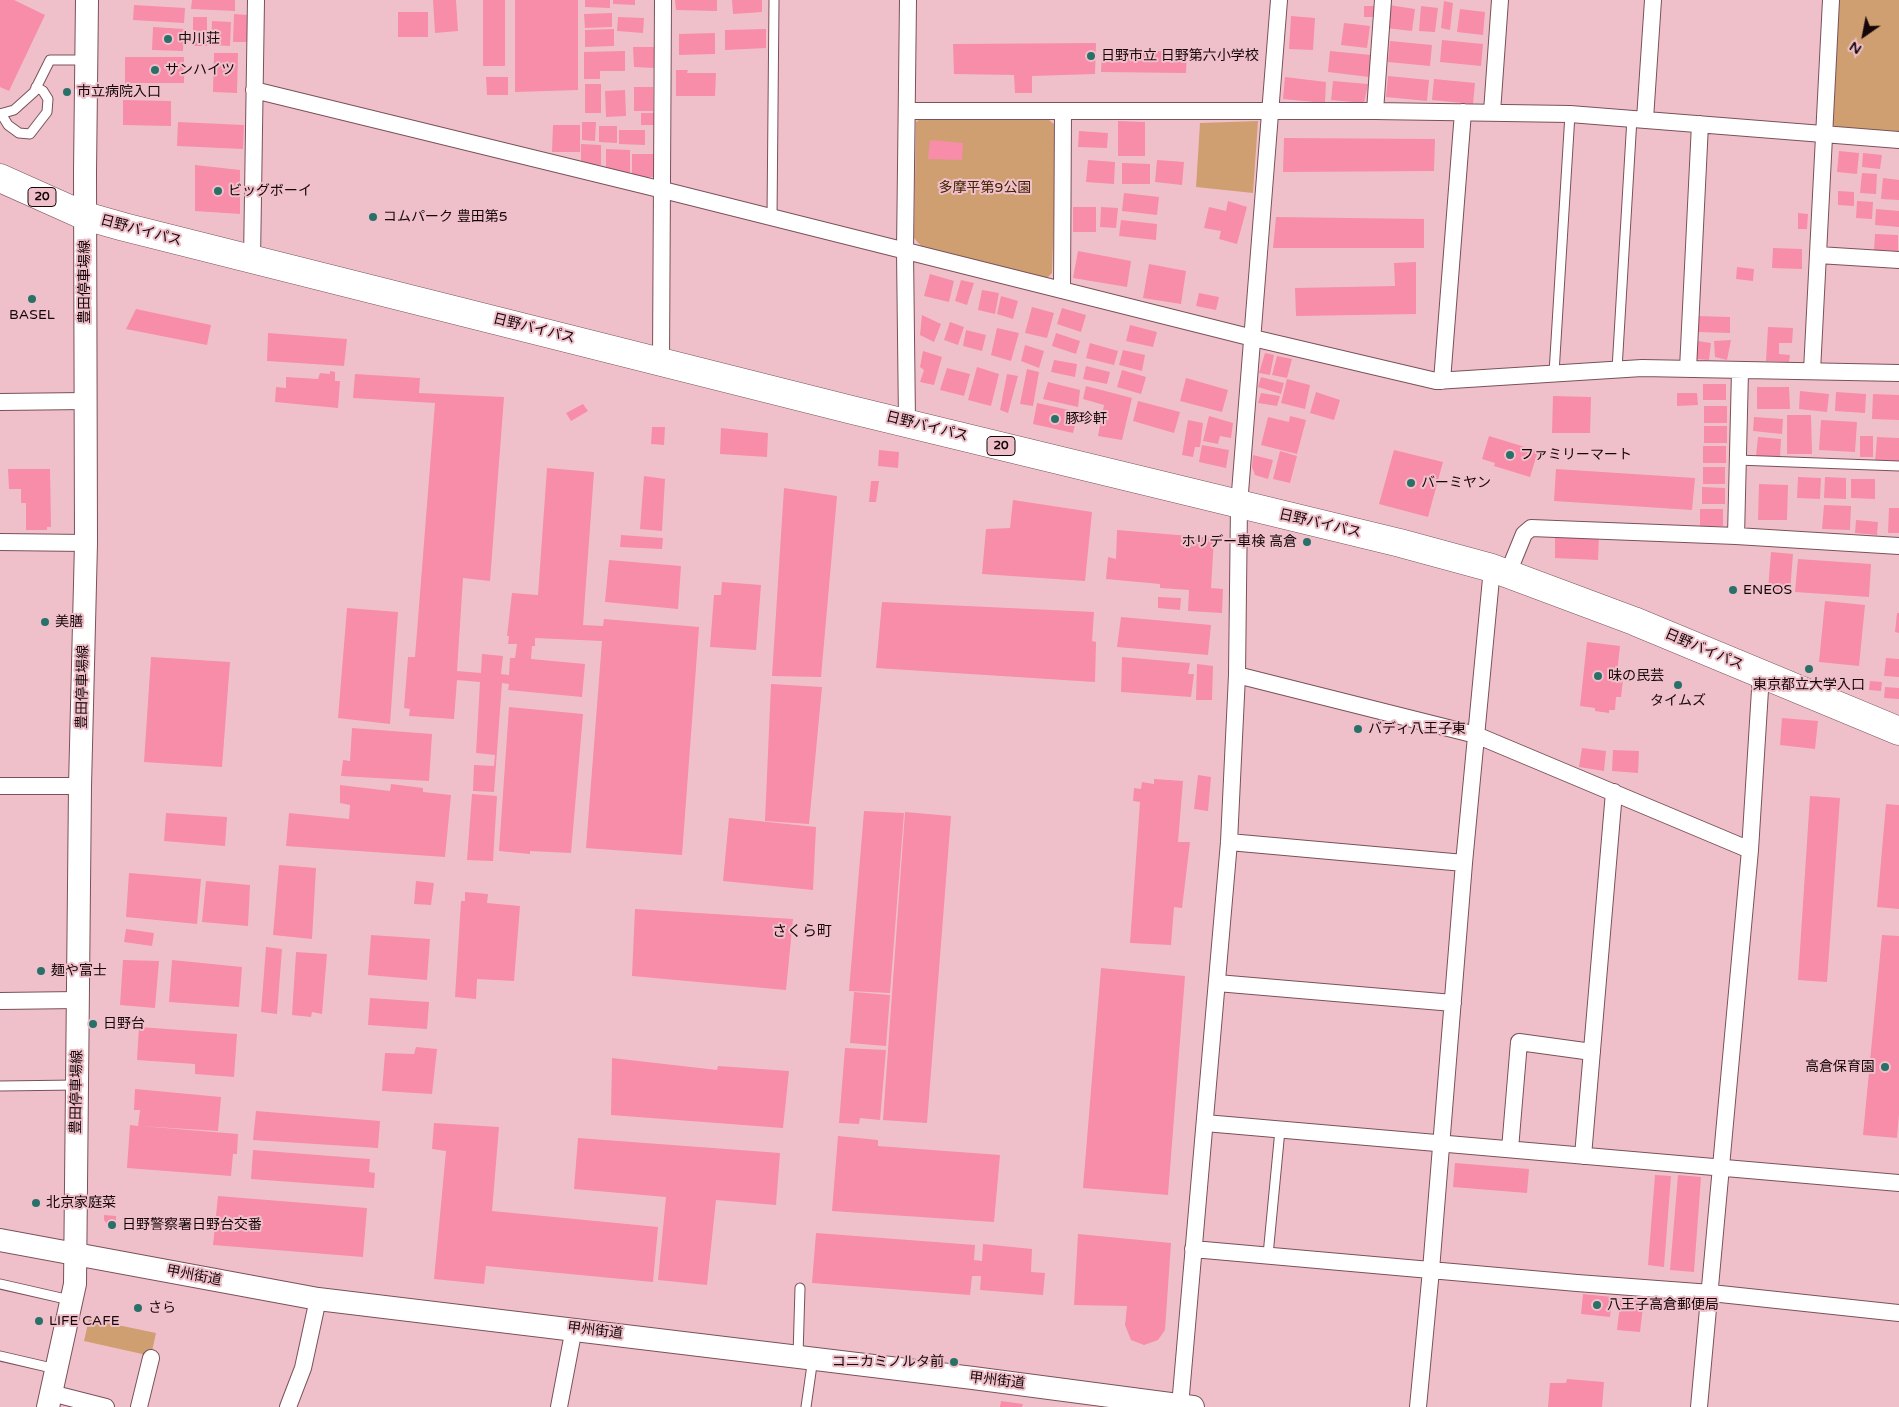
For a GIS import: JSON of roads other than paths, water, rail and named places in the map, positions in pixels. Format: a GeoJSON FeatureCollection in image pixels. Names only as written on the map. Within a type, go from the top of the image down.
{"type":"FeatureCollection","features":[{"type":"Feature","properties":{"kind":"highway","name":"日野バイパス"},"geometry":{"type":"LineString","coordinates":[[0,178],[85,216],[252,260],[1239,505],[1400,543],[1500,571],[1634,621],[1899,731]]}},
{"type":"Feature","properties":{"kind":"main road","name":"豊田停車場線"},"geometry":{"type":"LineString","coordinates":[[50,1400],[73,1301],[75,1253],[80,786],[86,544],[85,216],[87,0]]}},
{"type":"Feature","properties":{"kind":"main road","name":"甲州街道"},"geometry":{"type":"LineString","coordinates":[[0,1240],[318,1299],[805,1357],[1120,1403],[1187,1406]]}},
{"type":"Feature","properties":{"kind":"street"},"geometry":{"type":"LineString","coordinates":[[252,260],[256,0]]}},
{"type":"Feature","properties":{"kind":"street"},"geometry":{"type":"LineString","coordinates":[[661,360],[663,0]]}},
{"type":"Feature","properties":{"kind":"street"},"geometry":{"type":"LineString","coordinates":[[907,422],[905,252],[908,0]]}},
{"type":"Feature","properties":{"kind":"street"},"geometry":{"type":"LineString","coordinates":[[1187,1406],[1193,1249],[1229,842],[1237,675],[1239,505],[1279,0]]}},
{"type":"Feature","properties":{"kind":"street"},"geometry":{"type":"LineString","coordinates":[[1375,111],[1383,0]]}},
{"type":"Feature","properties":{"kind":"street"},"geometry":{"type":"LineString","coordinates":[[1492,112],[1500,0]]}},
{"type":"Feature","properties":{"kind":"street"},"geometry":{"type":"LineString","coordinates":[[1639,118],[1653,0]]}},
{"type":"Feature","properties":{"kind":"street"},"geometry":{"type":"LineString","coordinates":[[1812,371],[1831,0]]}},
{"type":"Feature","properties":{"kind":"street"},"geometry":{"type":"LineString","coordinates":[[254,90],[1253,338],[1442,381],[1617,369],[1688,368],[1740,371],[1899,373]]}},
{"type":"Feature","properties":{"kind":"street"},"geometry":{"type":"LineString","coordinates":[[907,111],[1375,111],[1570,114],[1899,140]]}},
{"type":"Feature","properties":{"kind":"street"},"geometry":{"type":"LineString","coordinates":[[1062,290],[1063,112]]}},
{"type":"Feature","properties":{"kind":"street"},"geometry":{"type":"LineString","coordinates":[[1442,381],[1463,112]]}},
{"type":"Feature","properties":{"kind":"street"},"geometry":{"type":"LineString","coordinates":[[1688,368],[1700,124]]}},
{"type":"Feature","properties":{"kind":"street"},"geometry":{"type":"LineString","coordinates":[[1818,255],[1899,260]]}},
{"type":"Feature","properties":{"kind":"street"},"geometry":{"type":"LineString","coordinates":[[1736,536],[1740,371]]}},
{"type":"Feature","properties":{"kind":"street"},"geometry":{"type":"LineString","coordinates":[[0,402],[85,402]]}},
{"type":"Feature","properties":{"kind":"street"},"geometry":{"type":"LineString","coordinates":[[1418,1407],[1476,735],[1500,571],[1524,534],[1532,528],[1736,536],[1899,546]]}},
{"type":"Feature","properties":{"kind":"street"},"geometry":{"type":"LineString","coordinates":[[0,542],[86,544]]}},
{"type":"Feature","properties":{"kind":"street"},"geometry":{"type":"LineString","coordinates":[[1699,1407],[1711,1293],[1750,850],[1761,674]]}},
{"type":"Feature","properties":{"kind":"street"},"geometry":{"type":"LineString","coordinates":[[1237,675],[1476,735],[1750,850]]}},
{"type":"Feature","properties":{"kind":"street"},"geometry":{"type":"LineString","coordinates":[[0,786],[80,786]]}},
{"type":"Feature","properties":{"kind":"street"},"geometry":{"type":"LineString","coordinates":[[1583,1156],[1614,792]]}},
{"type":"Feature","properties":{"kind":"street"},"geometry":{"type":"LineString","coordinates":[[1229,842],[1464,863]]}},
{"type":"Feature","properties":{"kind":"street"},"geometry":{"type":"LineString","coordinates":[[1217,983],[1453,1003]]}},
{"type":"Feature","properties":{"kind":"street"},"geometry":{"type":"LineString","coordinates":[[0,1001],[78,1000]]}},
{"type":"Feature","properties":{"kind":"street"},"geometry":{"type":"LineString","coordinates":[[1510,1150],[1519,1042],[1592,1052]]}},
{"type":"Feature","properties":{"kind":"street"},"geometry":{"type":"LineString","coordinates":[[1204,1123],[1899,1183]]}},
{"type":"Feature","properties":{"kind":"street"},"geometry":{"type":"LineString","coordinates":[[1193,1249],[1711,1293],[1899,1313]]}},
{"type":"Feature","properties":{"kind":"street"},"geometry":{"type":"LineString","coordinates":[[288,1407],[303,1368],[318,1299]]}},
{"type":"Feature","properties":{"kind":"street"},"geometry":{"type":"LineString","coordinates":[[559,1407],[574,1328]]}},
{"type":"Feature","properties":{"kind":"street"},"geometry":{"type":"LineString","coordinates":[[139,1407],[151,1358]]}},
{"type":"Feature","properties":{"kind":"street"},"geometry":{"type":"LineString","coordinates":[[50,1400],[106,1407]]}},
{"type":"Feature","properties":{"kind":"lane"},"geometry":{"type":"LineString","coordinates":[[772,218],[774,0]]}},
{"type":"Feature","properties":{"kind":"lane"},"geometry":{"type":"LineString","coordinates":[[36,87],[43,91],[48,99],[47,112],[30,134],[20,132],[8,125],[1,115],[14,110],[26,100],[36,87],[50,60],[86,60]]}},
{"type":"Feature","properties":{"kind":"lane"},"geometry":{"type":"LineString","coordinates":[[1554,373],[1570,114]]}},
{"type":"Feature","properties":{"kind":"lane"},"geometry":{"type":"LineString","coordinates":[[1617,369],[1639,118]]}},
{"type":"Feature","properties":{"kind":"lane"},"geometry":{"type":"LineString","coordinates":[[1737,460],[1899,466]]}},
{"type":"Feature","properties":{"kind":"lane"},"geometry":{"type":"LineString","coordinates":[[0,1086],[77,1086]]}},
{"type":"Feature","properties":{"kind":"lane"},"geometry":{"type":"LineString","coordinates":[[1268,1255],[1280,1130]]}},
{"type":"Feature","properties":{"kind":"lane"},"geometry":{"type":"LineString","coordinates":[[0,1284],[73,1301]]}},
{"type":"Feature","properties":{"kind":"lane"},"geometry":{"type":"LineString","coordinates":[[800,1288],[805,1357],[806,1407]]}},
{"type":"Feature","properties":{"kind":"lane"},"geometry":{"type":"LineString","coordinates":[[0,1356],[57,1369]]}},
{"type":"Feature","properties":{"kind":"place","name":"中川荘"},"geometry":{"type":"Point","coordinates":[168,39]}},
{"type":"Feature","properties":{"kind":"place","name":"日野市立 日野第六小学校"},"geometry":{"type":"Point","coordinates":[1091,56]}},
{"type":"Feature","properties":{"kind":"place","name":"サンハイツ"},"geometry":{"type":"Point","coordinates":[155,70]}},
{"type":"Feature","properties":{"kind":"place","name":"市立病院入口"},"geometry":{"type":"Point","coordinates":[67,92]}},
{"type":"Feature","properties":{"kind":"place","name":"ビッグボーイ"},"geometry":{"type":"Point","coordinates":[218,191]}},
{"type":"Feature","properties":{"kind":"place","name":"コムパーク 豊田第5"},"geometry":{"type":"Point","coordinates":[373,217]}},
{"type":"Feature","properties":{"kind":"place","name":"BASEL"},"geometry":{"type":"Point","coordinates":[32,299]}},
{"type":"Feature","properties":{"kind":"place","name":"豚珍軒"},"geometry":{"type":"Point","coordinates":[1055,419]}},
{"type":"Feature","properties":{"kind":"place","name":"ファミリーマート"},"geometry":{"type":"Point","coordinates":[1510,455]}},
{"type":"Feature","properties":{"kind":"place","name":"バーミヤン"},"geometry":{"type":"Point","coordinates":[1411,483]}},
{"type":"Feature","properties":{"kind":"place","name":"ホリデー車検 高倉"},"geometry":{"type":"Point","coordinates":[1307,542]}},
{"type":"Feature","properties":{"kind":"place","name":"ENEOS"},"geometry":{"type":"Point","coordinates":[1733,590]}},
{"type":"Feature","properties":{"kind":"place","name":"美膳"},"geometry":{"type":"Point","coordinates":[45,622]}},
{"type":"Feature","properties":{"kind":"place","name":"東京都立大学入口"},"geometry":{"type":"Point","coordinates":[1809,669]}},
{"type":"Feature","properties":{"kind":"place","name":"味の民芸"},"geometry":{"type":"Point","coordinates":[1598,676]}},
{"type":"Feature","properties":{"kind":"place","name":"タイムズ"},"geometry":{"type":"Point","coordinates":[1678,685]}},
{"type":"Feature","properties":{"kind":"place","name":"バディ八王子東"},"geometry":{"type":"Point","coordinates":[1358,729]}},
{"type":"Feature","properties":{"kind":"place","name":"麺や富士"},"geometry":{"type":"Point","coordinates":[41,971]}},
{"type":"Feature","properties":{"kind":"place","name":"日野台"},"geometry":{"type":"Point","coordinates":[93,1024]}},
{"type":"Feature","properties":{"kind":"place","name":"高倉保育園"},"geometry":{"type":"Point","coordinates":[1885,1067]}},
{"type":"Feature","properties":{"kind":"place","name":"北京家庭菜"},"geometry":{"type":"Point","coordinates":[36,1203]}},
{"type":"Feature","properties":{"kind":"place","name":"日野警察署日野台交番"},"geometry":{"type":"Point","coordinates":[112,1225]}},
{"type":"Feature","properties":{"kind":"place","name":"八王子高倉郵便局"},"geometry":{"type":"Point","coordinates":[1597,1305]}},
{"type":"Feature","properties":{"kind":"place","name":"さら"},"geometry":{"type":"Point","coordinates":[138,1308]}},
{"type":"Feature","properties":{"kind":"place","name":"LIFE CAFE"},"geometry":{"type":"Point","coordinates":[39,1321]}},
{"type":"Feature","properties":{"kind":"place","name":"コニカミノルタ前"},"geometry":{"type":"Point","coordinates":[954,1362]}},
{"type":"Feature","properties":{"kind":"district","name":"さくら町"},"geometry":{"type":"Point","coordinates":[802,932]}},
{"type":"Feature","properties":{"kind":"park label","name":"多摩平第9公園"},"geometry":{"type":"Point","coordinates":[985,188]}}]}
